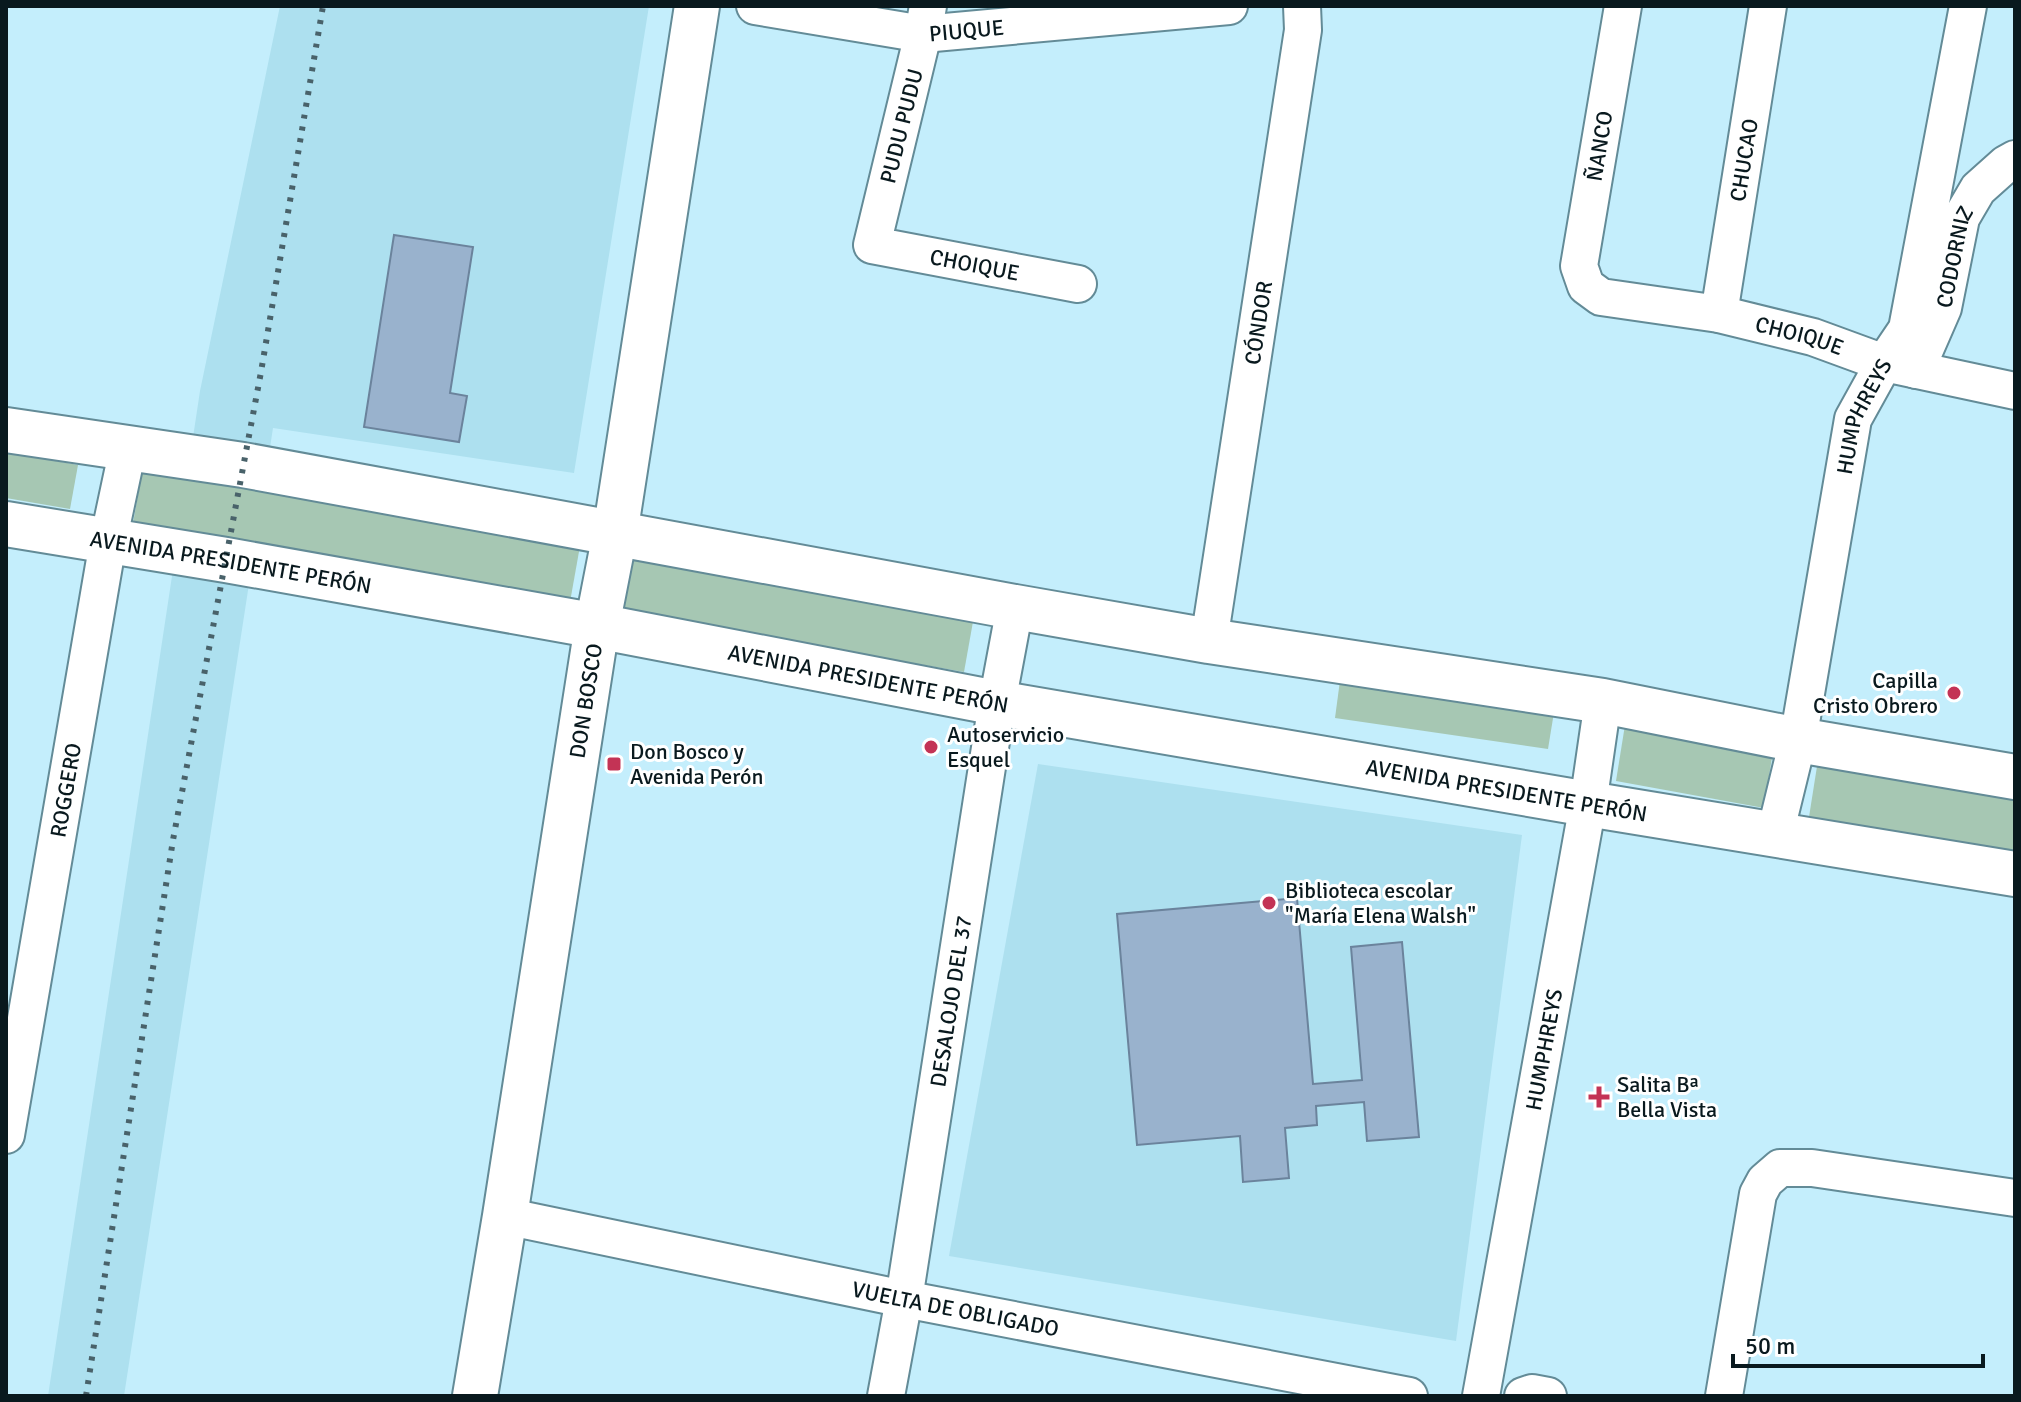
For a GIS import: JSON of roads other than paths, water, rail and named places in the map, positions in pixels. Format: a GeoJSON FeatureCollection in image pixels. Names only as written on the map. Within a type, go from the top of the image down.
{"type":"FeatureCollection","features":[{"type":"Feature","properties":{"kind":"street","name":"DON BOSCO"},"geometry":{"type":"LineString","coordinates":[[475,1396],[697,6]]}},
{"type":"Feature","properties":{"kind":"street","name":"PIUQUE"},"geometry":{"type":"LineString","coordinates":[[755,6],[926,20],[1229,6]]}},
{"type":"Feature","properties":{"kind":"street","name":"CÓNDOR"},"geometry":{"type":"LineString","coordinates":[[1209,641],[1303,30],[1302,6]]}},
{"type":"Feature","properties":{"kind":"street","name":"ÑANCO"},"geometry":{"type":"LineString","coordinates":[[1586,286],[1579,266],[1623,6]]}},
{"type":"Feature","properties":{"kind":"street","name":"CHUCAO"},"geometry":{"type":"LineString","coordinates":[[1719,314],[1768,6]]}},
{"type":"Feature","properties":{"kind":"street","name":"HUMPHREYS"},"geometry":{"type":"LineString","coordinates":[[1775,834],[1798,740],[1853,419],[1900,366],[1968,6]]}},
{"type":"Feature","properties":{"kind":"street","name":"PUDU PUDU"},"geometry":{"type":"LineString","coordinates":[[872,245],[926,20]]}},
{"type":"Feature","properties":{"kind":"street","name":"CODORNIZ"},"geometry":{"type":"LineString","coordinates":[[1900,366],[1943,308],[1961,218],[1978,189],[2015,159]]}},
{"type":"Feature","properties":{"kind":"street","name":"CHOIQUE"},"geometry":{"type":"LineString","coordinates":[[872,245],[1078,284]]}},
{"type":"Feature","properties":{"kind":"street","name":"CHOIQUE"},"geometry":{"type":"LineString","coordinates":[[1586,286],[1601,297],[1719,314],[1813,337],[1900,366],[2015,391]]}},
{"type":"Feature","properties":{"kind":"street"},"geometry":{"type":"LineString","coordinates":[[6,430],[243,465],[1015,607],[1209,641],[1603,701],[1798,740],[2015,777]]}},
{"type":"Feature","properties":{"kind":"street","name":"ROGGERO"},"geometry":{"type":"LineString","coordinates":[[6,1134],[108,542],[128,448]]}},
{"type":"Feature","properties":{"kind":"street","name":"AVENIDA PRESIDENTE PERÓN"},"geometry":{"type":"LineString","coordinates":[[6,524],[597,626],[997,703],[2015,874]]}},
{"type":"Feature","properties":{"kind":"street","name":"DESALOJO DEL 37"},"geometry":{"type":"LineString","coordinates":[[886,1396],[1015,607]]}},
{"type":"Feature","properties":{"kind":"street","name":"HUMPHREYS"},"geometry":{"type":"LineString","coordinates":[[1481,1396],[1588,804],[1603,701]]}},
{"type":"Feature","properties":{"kind":"street"},"geometry":{"type":"LineString","coordinates":[[1724,1396],[1758,1194],[1765,1181],[1780,1168],[1812,1168],[2015,1198]]}},
{"type":"Feature","properties":{"kind":"street","name":"VUELTA DE OBLIGADO"},"geometry":{"type":"LineString","coordinates":[[505,1216],[904,1299],[1409,1396]]}},
{"type":"Feature","properties":{"kind":"street"},"geometry":{"type":"LineString","coordinates":[[1523,1396],[1532,1393],[1548,1396]]}},
{"type":"Feature","properties":{"kind":"railway"},"geometry":{"type":"LineString","coordinates":[[86,1396],[173,840],[261,372],[323,6]]}},
{"type":"Feature","properties":{"kind":"place","name":"Capilla Cristo Obrero"},"geometry":{"type":"Point","coordinates":[1954,693]}},
{"type":"Feature","properties":{"kind":"place","name":"Autoservicio Esquel"},"geometry":{"type":"Point","coordinates":[931,747]}},
{"type":"Feature","properties":{"kind":"place","name":"Don Bosco y Avenida Perón"},"geometry":{"type":"Point","coordinates":[614,764]}},
{"type":"Feature","properties":{"kind":"place","name":"Biblioteca escolar \"María Elena Walsh\""},"geometry":{"type":"Point","coordinates":[1269,903]}},
{"type":"Feature","properties":{"kind":"place","name":"Salita Bª Bella Vista"},"geometry":{"type":"Point","coordinates":[1599,1097]}}]}
